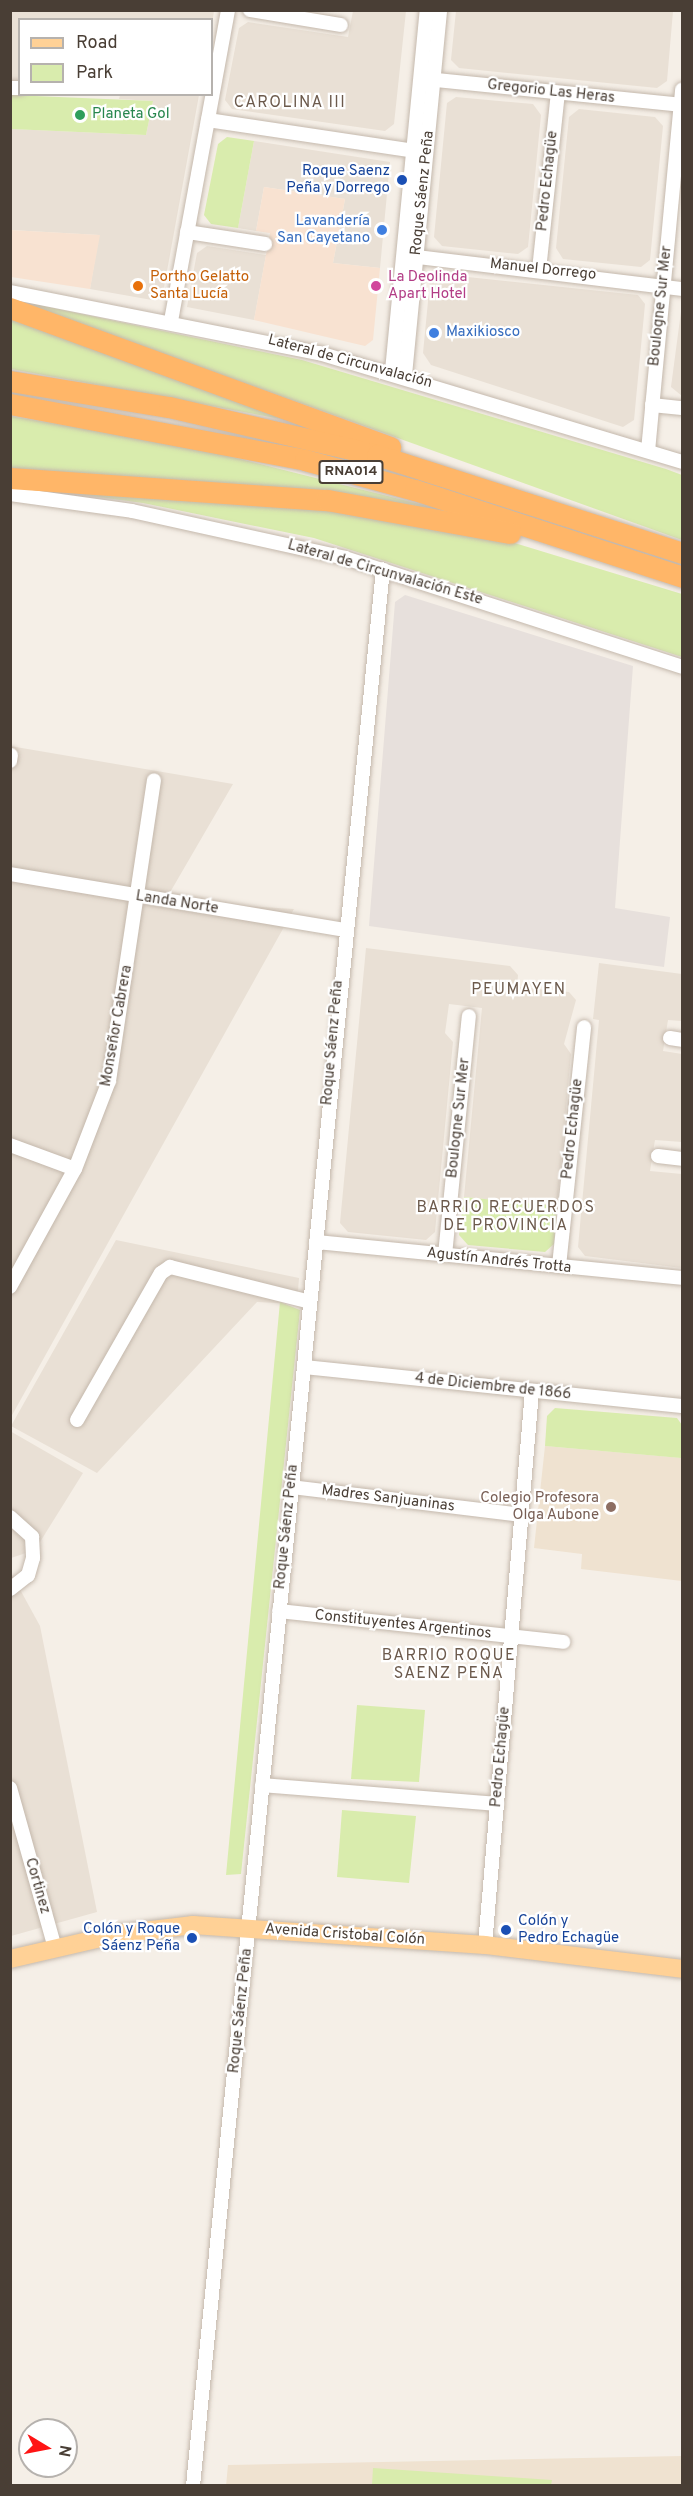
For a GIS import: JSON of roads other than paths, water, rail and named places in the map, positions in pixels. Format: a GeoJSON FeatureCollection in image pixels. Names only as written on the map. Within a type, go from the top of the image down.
{"type":"FeatureCollection","features":[{"type":"Feature","properties":{"kind":"highway"},"geometry":{"type":"LineString","coordinates":[[10,308],[125,346],[510,495]]}},
{"type":"Feature","properties":{"kind":"highway","name":"RNA014"},"geometry":{"type":"LineString","coordinates":[[10,381],[269,428],[510,495],[682,553]]}},
{"type":"Feature","properties":{"kind":"highway","name":"RNA014"},"geometry":{"type":"LineString","coordinates":[[10,404],[305,460],[436,496],[682,577]]}},
{"type":"Feature","properties":{"kind":"highway"},"geometry":{"type":"LineString","coordinates":[[10,478],[382,507],[651,566]]}},
{"type":"Feature","properties":{"kind":"main road","name":"Avenida Cristobal Colón"},"geometry":{"type":"LineString","coordinates":[[10,1959],[55,1948],[177,1925],[485,1945],[682,1969]]}},
{"type":"Feature","properties":{"kind":"street"},"geometry":{"type":"LineString","coordinates":[[213,92],[228,10]]}},
{"type":"Feature","properties":{"kind":"street"},"geometry":{"type":"LineString","coordinates":[[250,10],[341,25]]}},
{"type":"Feature","properties":{"kind":"street","name":"Roque Sáenz Peña"},"geometry":{"type":"LineString","coordinates":[[427,10],[427,79]]}},
{"type":"Feature","properties":{"kind":"street","name":"Roque Sáenz Peña"},"geometry":{"type":"LineString","coordinates":[[398,373],[427,79],[440,10]]}},
{"type":"Feature","properties":{"kind":"street","name":"Gregorio Las Heras"},"geometry":{"type":"LineString","coordinates":[[427,79],[681,105]]}},
{"type":"Feature","properties":{"kind":"street","name":"Boulogne Sur Mer"},"geometry":{"type":"LineString","coordinates":[[648,451],[663,285],[679,168],[682,90]]}},
{"type":"Feature","properties":{"kind":"street","name":"Pedro Echagüe"},"geometry":{"type":"LineString","coordinates":[[539,270],[558,93]]}},
{"type":"Feature","properties":{"kind":"street"},"geometry":{"type":"LineString","coordinates":[[171,321],[212,96]]}},
{"type":"Feature","properties":{"kind":"street"},"geometry":{"type":"LineString","coordinates":[[208,120],[420,152]]}},
{"type":"Feature","properties":{"kind":"street"},"geometry":{"type":"LineString","coordinates":[[187,232],[265,244]]}},
{"type":"Feature","properties":{"kind":"street","name":"Manuel Dorrego"},"geometry":{"type":"LineString","coordinates":[[410,256],[682,289]]}},
{"type":"Feature","properties":{"kind":"street","name":"Lateral de Circunvalación"},"geometry":{"type":"LineString","coordinates":[[10,292],[171,321],[398,373],[682,462]]}},
{"type":"Feature","properties":{"kind":"street"},"geometry":{"type":"LineString","coordinates":[[652,405],[682,408]]}},
{"type":"Feature","properties":{"kind":"street","name":"Lateral de Circunvalación Este"},"geometry":{"type":"LineString","coordinates":[[10,494],[184,521],[383,569],[682,667]]}},
{"type":"Feature","properties":{"kind":"street","name":"Roque Sáenz Peña"},"geometry":{"type":"LineString","coordinates":[[193,2486],[304,1367],[343,930],[383,569]]}},
{"type":"Feature","properties":{"kind":"street","name":"Monseñor Cabrera"},"geometry":{"type":"LineString","coordinates":[[10,1287],[75,1169],[109,1081],[154,780]]}},
{"type":"Feature","properties":{"kind":"street","name":"Landa Norte"},"geometry":{"type":"LineString","coordinates":[[10,874],[343,930]]}},
{"type":"Feature","properties":{"kind":"street","name":"Boulogne Sur Mer"},"geometry":{"type":"LineString","coordinates":[[445,1255],[469,1016]]}},
{"type":"Feature","properties":{"kind":"street","name":"Pedro Echagüe"},"geometry":{"type":"LineString","coordinates":[[559,1266],[584,1027]]}},
{"type":"Feature","properties":{"kind":"street"},"geometry":{"type":"LineString","coordinates":[[10,1145],[75,1169]]}},
{"type":"Feature","properties":{"kind":"street"},"geometry":{"type":"LineString","coordinates":[[658,1156],[682,1159]]}},
{"type":"Feature","properties":{"kind":"street","name":"Agustín Andrés Trotta"},"geometry":{"type":"LineString","coordinates":[[316,1242],[682,1278]]}},
{"type":"Feature","properties":{"kind":"street"},"geometry":{"type":"LineString","coordinates":[[77,1420],[161,1273],[170,1267],[310,1302]]}},
{"type":"Feature","properties":{"kind":"street","name":"4 de Diciembre de 1866"},"geometry":{"type":"LineString","coordinates":[[304,1367],[682,1406]]}},
{"type":"Feature","properties":{"kind":"street","name":"Pedro Echagüe"},"geometry":{"type":"LineString","coordinates":[[485,1945],[532,1390]]}},
{"type":"Feature","properties":{"kind":"street","name":"Madres Sanjuaninas"},"geometry":{"type":"LineString","coordinates":[[291,1487],[522,1515]]}},
{"type":"Feature","properties":{"kind":"street"},"geometry":{"type":"LineString","coordinates":[[10,1517],[32,1537],[33,1558],[28,1575],[10,1590]]}},
{"type":"Feature","properties":{"kind":"street","name":"Constituyentes Argentinos"},"geometry":{"type":"LineString","coordinates":[[279,1611],[563,1642]]}},
{"type":"Feature","properties":{"kind":"street"},"geometry":{"type":"LineString","coordinates":[[262,1785],[497,1804]]}},
{"type":"Feature","properties":{"kind":"street","name":"Cortinez"},"geometry":{"type":"LineString","coordinates":[[10,1788],[55,1948]]}},
{"type":"Feature","properties":{"kind":"street"},"geometry":{"type":"LineString","coordinates":[[10,1848],[25,1844]]}},
{"type":"Feature","properties":{"kind":"place","name":"Planeta Gol"},"geometry":{"type":"Point","coordinates":[80,115]}},
{"type":"Feature","properties":{"kind":"place","name":"Roque Saenz Peña y Dorrego"},"geometry":{"type":"Point","coordinates":[402,180]}},
{"type":"Feature","properties":{"kind":"place","name":"Lavandería San Cayetano"},"geometry":{"type":"Point","coordinates":[382,230]}},
{"type":"Feature","properties":{"kind":"place","name":"Portho Gelatto Santa Lucía"},"geometry":{"type":"Point","coordinates":[138,286]}},
{"type":"Feature","properties":{"kind":"place","name":"La Deolinda Apart Hotel"},"geometry":{"type":"Point","coordinates":[376,286]}},
{"type":"Feature","properties":{"kind":"place","name":"Maxikiosco"},"geometry":{"type":"Point","coordinates":[434,333]}},
{"type":"Feature","properties":{"kind":"place","name":"Colegio Profesora Olga Aubone"},"geometry":{"type":"Point","coordinates":[611,1507]}},
{"type":"Feature","properties":{"kind":"place","name":"Colón y Pedro Echagüe"},"geometry":{"type":"Point","coordinates":[506,1930]}},
{"type":"Feature","properties":{"kind":"place","name":"Colón y Roque Sáenz Peña"},"geometry":{"type":"Point","coordinates":[192,1938]}},
{"type":"Feature","properties":{"kind":"district","name":"CAROLINA III"},"geometry":{"type":"Point","coordinates":[290,103]}},
{"type":"Feature","properties":{"kind":"district","name":"PEUMAYEN"},"geometry":{"type":"Point","coordinates":[519,990]}},
{"type":"Feature","properties":{"kind":"district","name":"BARRIO RECUERDOS DE PROVINCIA"},"geometry":{"type":"Point","coordinates":[506,1217]}},
{"type":"Feature","properties":{"kind":"district","name":"BARRIO ROQUE SAENZ PEÑA"},"geometry":{"type":"Point","coordinates":[449,1665]}}]}
